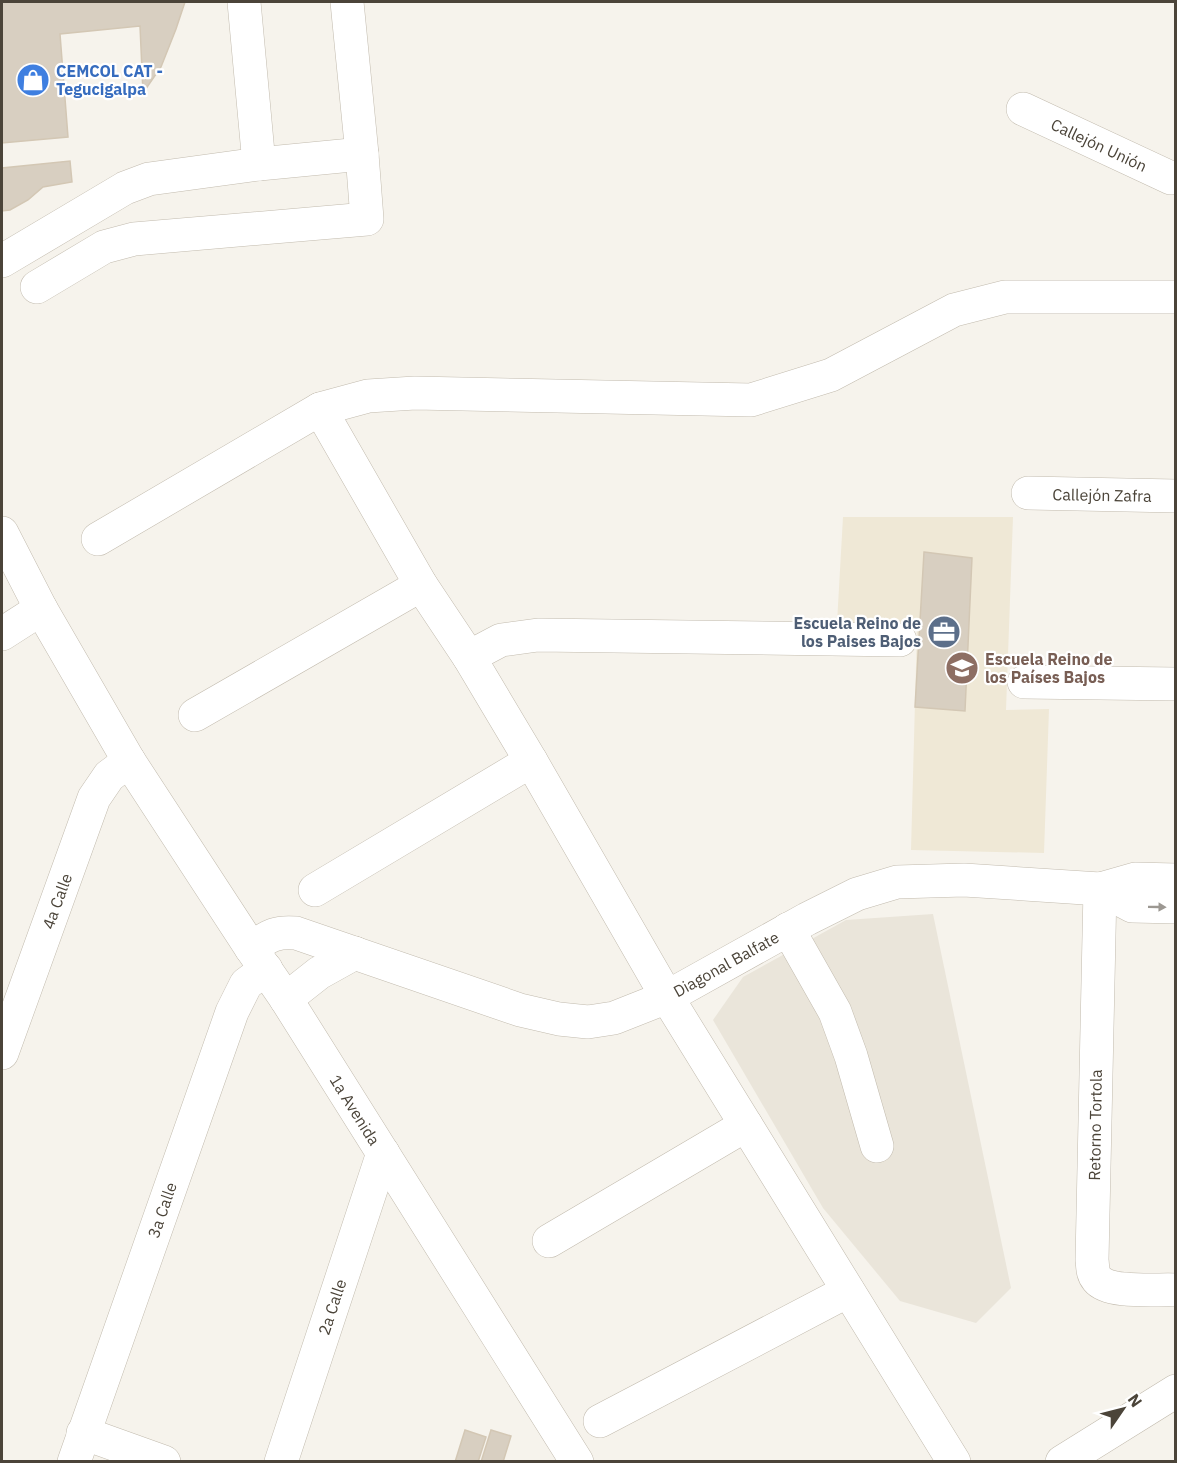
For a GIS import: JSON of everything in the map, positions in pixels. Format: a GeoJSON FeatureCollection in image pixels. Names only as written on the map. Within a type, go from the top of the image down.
{"type":"FeatureCollection","features":[{"type":"Feature","properties":{"kind":"street"},"geometry":{"type":"LineString","coordinates":[[244,2],[259,164]]}},
{"type":"Feature","properties":{"kind":"street"},"geometry":{"type":"LineString","coordinates":[[37,287],[104,247],[134,239],[367,219],[347,2]]}},
{"type":"Feature","properties":{"kind":"street","name":"Callejón Unión"},"geometry":{"type":"LineString","coordinates":[[1023,109],[1171,178],[1176,177]]}},
{"type":"Feature","properties":{"kind":"street"},"geometry":{"type":"LineString","coordinates":[[2,261],[125,188],[149,179],[259,164],[362,154]]}},
{"type":"Feature","properties":{"kind":"street"},"geometry":{"type":"LineString","coordinates":[[98,539],[320,409],[368,396],[415,393],[751,400],[831,375],[954,310],[1005,297],[1176,297]]}},
{"type":"Feature","properties":{"kind":"street"},"geometry":{"type":"LineString","coordinates":[[320,409],[421,585],[469,657],[531,761],[667,997],[954,1461]]}},
{"type":"Feature","properties":{"kind":"street","name":"Callejón Zafra"},"geometry":{"type":"LineString","coordinates":[[1028,494],[1176,496]]}},
{"type":"Feature","properties":{"kind":"street","name":"1a Avenida"},"geometry":{"type":"LineString","coordinates":[[2,533],[41,609],[129,761],[286,999],[573,1459]]}},
{"type":"Feature","properties":{"kind":"street"},"geometry":{"type":"LineString","coordinates":[[195,716],[421,585]]}},
{"type":"Feature","properties":{"kind":"street"},"geometry":{"type":"LineString","coordinates":[[2,634],[41,609]]}},
{"type":"Feature","properties":{"kind":"street"},"geometry":{"type":"LineString","coordinates":[[469,657],[501,640],[538,635],[900,640]]}},
{"type":"Feature","properties":{"kind":"street"},"geometry":{"type":"LineString","coordinates":[[1024,682],[1176,684]]}},
{"type":"Feature","properties":{"kind":"street","name":"4a Calle"},"geometry":{"type":"LineString","coordinates":[[2,1053],[94,798],[109,776],[129,761]]}},
{"type":"Feature","properties":{"kind":"street"},"geometry":{"type":"LineString","coordinates":[[315,890],[531,761]]}},
{"type":"Feature","properties":{"kind":"street","name":"Diagonal Balfate"},"geometry":{"type":"LineString","coordinates":[[258,959],[274,933],[296,933],[520,1010],[559,1019],[588,1022],[614,1018],[667,997],[788,929],[857,894],[897,882],[964,880],[1100,889],[1135,879],[1176,880]]}},
{"type":"Feature","properties":{"kind":"street","name":"Diagonal Balfate"},"geometry":{"type":"LineString","coordinates":[[1100,889],[1132,906],[1176,907]]}},
{"type":"Feature","properties":{"kind":"street","name":"Retorno Tortola"},"geometry":{"type":"LineString","coordinates":[[1100,889],[1093,1273],[1105,1286],[1116,1289],[1176,1290]]}},
{"type":"Feature","properties":{"kind":"street"},"geometry":{"type":"LineString","coordinates":[[788,929],[835,1012],[851,1056],[877,1146]]}},
{"type":"Feature","properties":{"kind":"street"},"geometry":{"type":"LineString","coordinates":[[286,999],[319,973],[355,953]]}},
{"type":"Feature","properties":{"kind":"street","name":"3a Calle"},"geometry":{"type":"LineString","coordinates":[[79,1447],[232,1012],[258,959]]}},
{"type":"Feature","properties":{"kind":"street"},"geometry":{"type":"LineString","coordinates":[[549,1241],[746,1125]]}},
{"type":"Feature","properties":{"kind":"street","name":"2a Calle"},"geometry":{"type":"LineString","coordinates":[[281,1461],[383,1154]]}},
{"type":"Feature","properties":{"kind":"street"},"geometry":{"type":"LineString","coordinates":[[600,1421],[848,1291]]}},
{"type":"Feature","properties":{"kind":"street"},"geometry":{"type":"LineString","coordinates":[[1062,1461],[1176,1391]]}},
{"type":"Feature","properties":{"kind":"street"},"geometry":{"type":"LineString","coordinates":[[79,1447],[164,1461]]}},
{"type":"Feature","properties":{"kind":"shaded area","name":"Escuela Reino de los Países Bajos"},"geometry":{"type":"Polygon","coordinates":[[[843,517],[1013,517],[1006,710],[1049,709],[1044,853],[911,850],[917,628],[837,623],[843,517]]]}},
{"type":"Feature","properties":{"kind":"shaded area"},"geometry":{"type":"Polygon","coordinates":[[[933,914],[1011,1288],[976,1323],[900,1301],[823,1208],[713,1020],[743,977],[846,920],[933,914]]]}},
{"type":"Feature","properties":{"kind":"building","name":"CEMCOL CAT - Tegucigalpa"},"geometry":{"type":"Polygon","coordinates":[[[2,2],[185,2],[161,67],[143,93],[140,26],[60,34],[68,137],[2,143],[2,2]]]}},
{"type":"Feature","properties":{"kind":"building"},"geometry":{"type":"Polygon","coordinates":[[[70,161],[72,182],[43,187],[28,200],[10,210],[2,211],[2,168],[70,161]]]}},
{"type":"Feature","properties":{"kind":"building","name":"Escuela Reino de los Paises Bajos"},"geometry":{"type":"Polygon","coordinates":[[[924,552],[972,558],[965,711],[915,707],[924,552]]]}},
{"type":"Feature","properties":{"kind":"building"},"geometry":{"type":"Polygon","coordinates":[[[465,1430],[486,1437],[478,1462],[455,1462],[465,1430]]]}},
{"type":"Feature","properties":{"kind":"building"},"geometry":{"type":"Polygon","coordinates":[[[491,1430],[511,1436],[503,1462],[481,1462],[491,1430]]]}},
{"type":"Feature","properties":{"kind":"place","name":"CEMCOL CAT - Tegucigalpa"},"geometry":{"type":"Point","coordinates":[33,80]}},
{"type":"Feature","properties":{"kind":"place","name":"Escuela Reino de los Paises Bajos"},"geometry":{"type":"Point","coordinates":[944,632]}},
{"type":"Feature","properties":{"kind":"place","name":"Escuela Reino de los Países Bajos"},"geometry":{"type":"Point","coordinates":[962,668]}}]}
